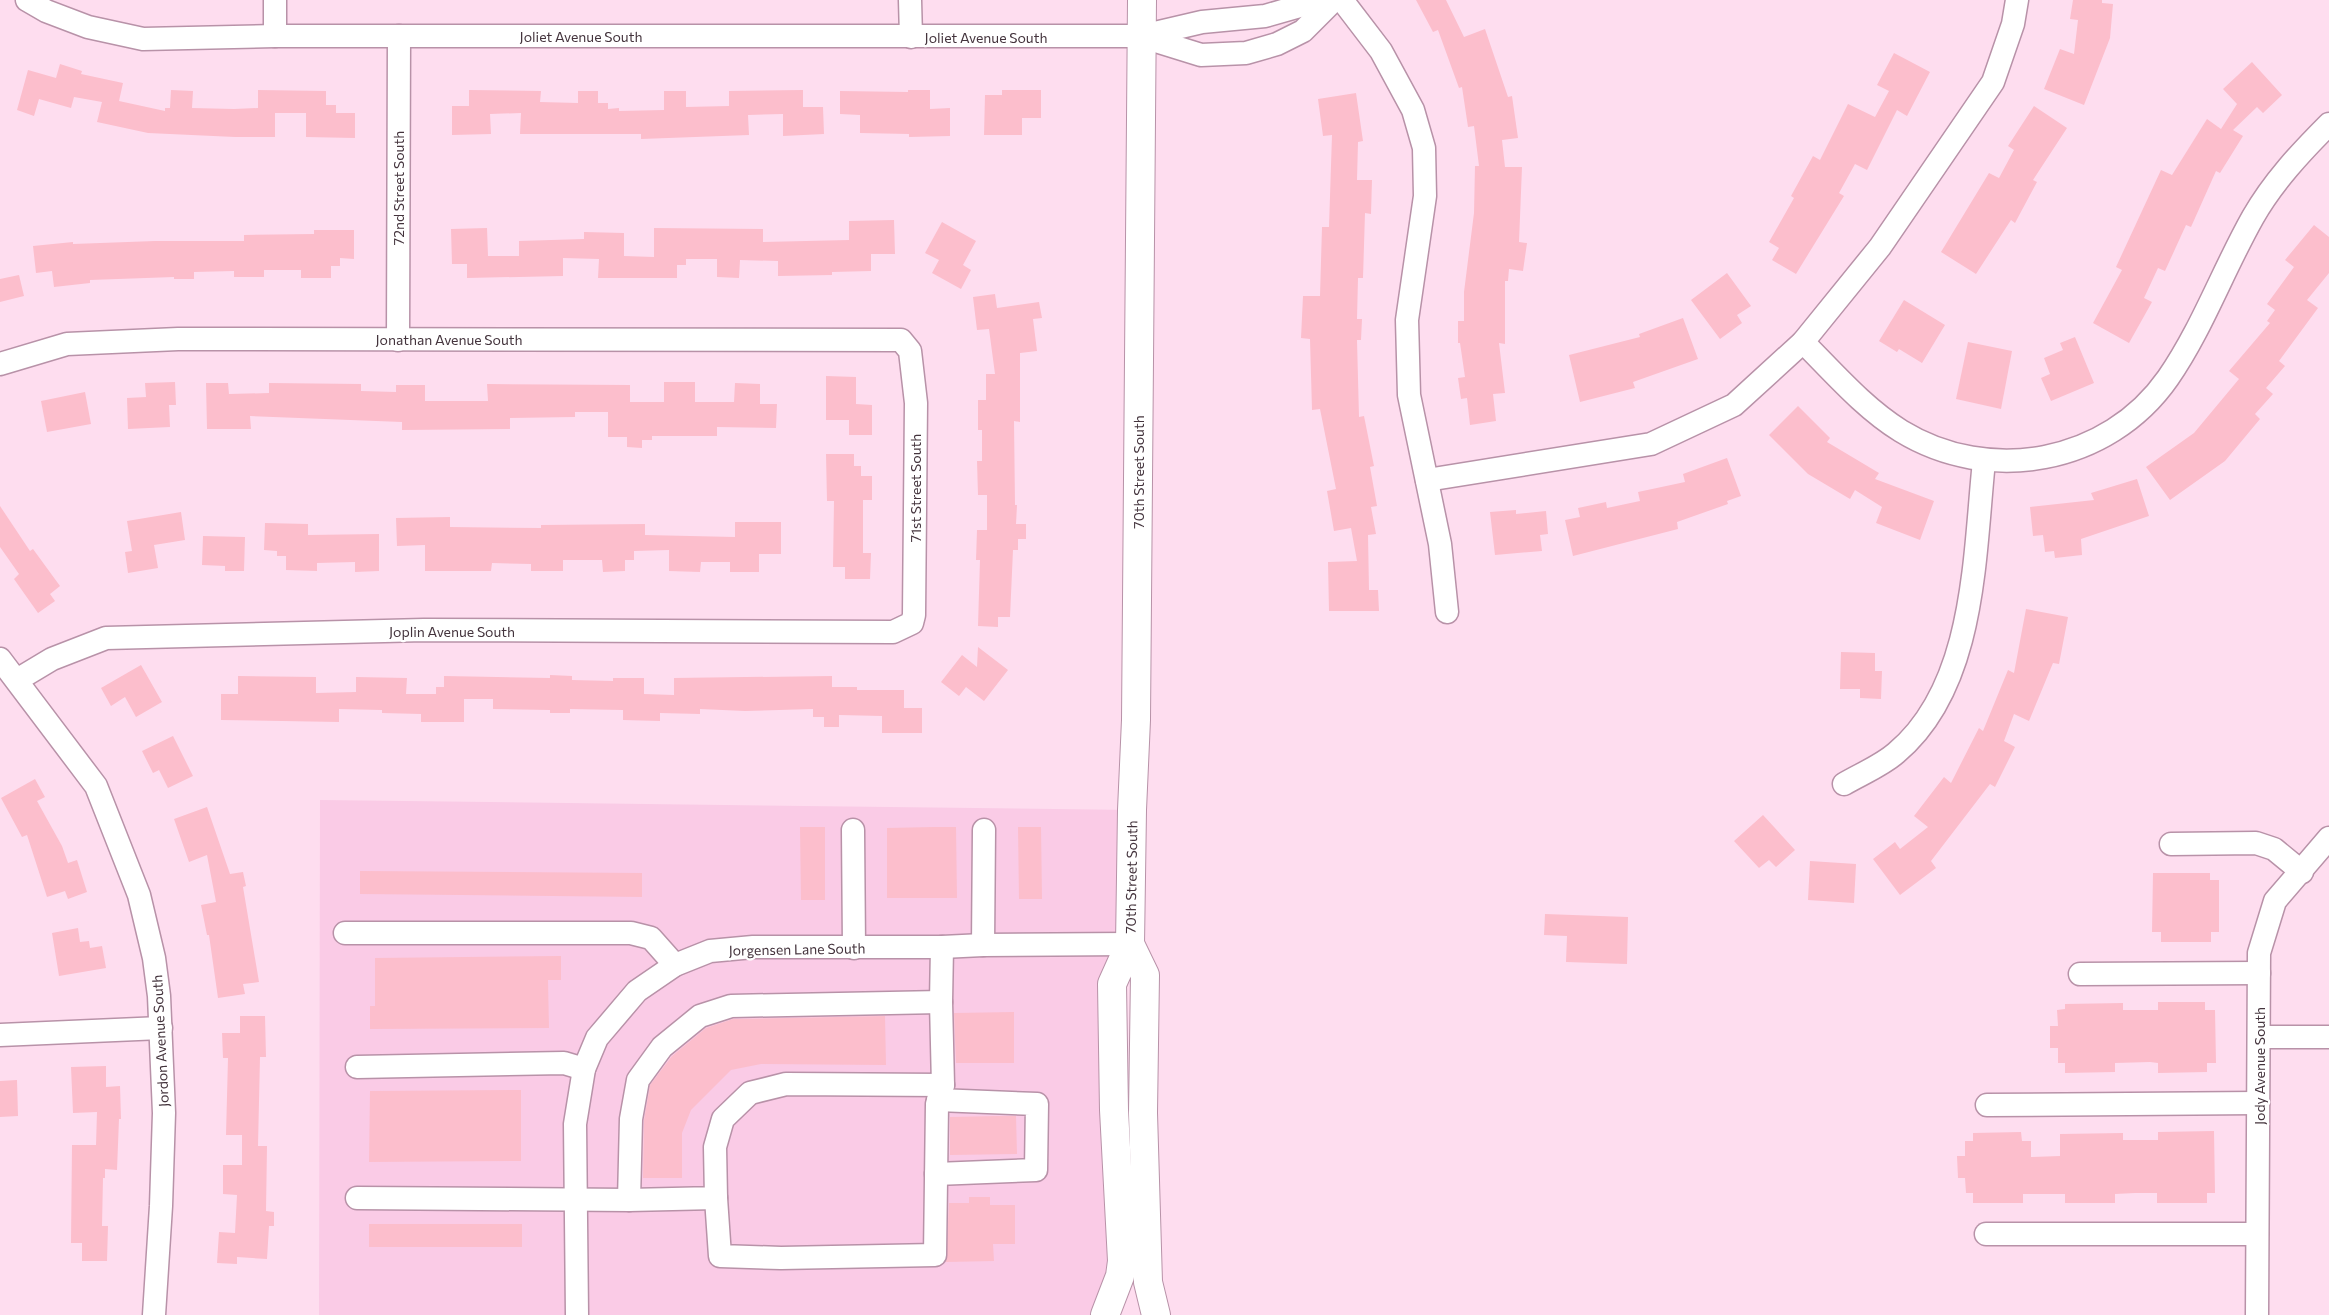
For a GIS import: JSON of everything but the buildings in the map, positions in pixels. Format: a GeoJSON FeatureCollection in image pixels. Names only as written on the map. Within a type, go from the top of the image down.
{"type":"FeatureCollection","features":[{"type":"Feature","properties":{"kind":"main road","name":"70th Street South"},"geometry":{"type":"LineString","coordinates":[[1105,1315],[1120,1276],[1122,1261],[1114,1110],[1112,984],[1130,944],[1132,810],[1136,720],[1142,0]]}},
{"type":"Feature","properties":{"kind":"main road","name":"70th Street South"},"geometry":{"type":"LineString","coordinates":[[1130,944],[1145,975],[1143,1112],[1148,1282],[1156,1315]]}},
{"type":"Feature","properties":{"kind":"street","name":"Joliet Avenue South"},"geometry":{"type":"LineString","coordinates":[[27,0],[46,12],[88,27],[143,39],[276,36],[1142,36],[1202,22],[1265,16],[1321,0]]}},
{"type":"Feature","properties":{"kind":"street"},"geometry":{"type":"LineString","coordinates":[[275,0],[276,36]]}},
{"type":"Feature","properties":{"kind":"street"},"geometry":{"type":"LineString","coordinates":[[910,0],[911,37]]}},
{"type":"Feature","properties":{"kind":"street","name":"Joliet Avenue South"},"geometry":{"type":"LineString","coordinates":[[1142,36],[1201,56],[1246,53],[1276,44],[1303,31],[1334,0]]}},
{"type":"Feature","properties":{"kind":"street"},"geometry":{"type":"LineString","coordinates":[[1342,0],[1381,51],[1413,110],[1424,148],[1425,196],[1407,320],[1409,395],[1440,544],[1447,612]]}},
{"type":"Feature","properties":{"kind":"street"},"geometry":{"type":"LineString","coordinates":[[1427,480],[1651,444],[1734,404],[1803,342],[1880,247],[1993,82],[2013,24],[2017,0]]}},
{"type":"Feature","properties":{"kind":"street","name":"72nd Street South"},"geometry":{"type":"LineString","coordinates":[[398,340],[399,36]]}},
{"type":"Feature","properties":{"kind":"street"},"geometry":{"type":"LineString","coordinates":[[1803,342],[1869,407],[1888,422],[1928,445],[1984,461],[2032,459],[2068,451],[2100,438],[2147,403],[2177,364],[2263,200],[2297,156],[2329,124]]}},
{"type":"Feature","properties":{"kind":"street","name":"Jonathan Avenue South"},"geometry":{"type":"LineString","coordinates":[[0,364],[67,344],[178,339],[901,340]]}},
{"type":"Feature","properties":{"kind":"street","name":"71st Street South"},"geometry":{"type":"LineString","coordinates":[[896,631],[912,622],[914,615],[916,403],[910,351],[901,340]]}},
{"type":"Feature","properties":{"kind":"street"},"geometry":{"type":"LineString","coordinates":[[1844,784],[1889,758],[1902,748],[1929,714],[1950,673],[1959,650],[1968,611],[1984,461]]}},
{"type":"Feature","properties":{"kind":"street","name":"Joplin Avenue South"},"geometry":{"type":"LineString","coordinates":[[17,680],[52,659],[106,638],[424,630],[896,631]]}},
{"type":"Feature","properties":{"kind":"street","name":"Jordon Avenue South"},"geometry":{"type":"LineString","coordinates":[[0,660],[96,786],[139,895],[154,958],[159,996],[164,1113],[161,1206],[154,1315]]}},
{"type":"Feature","properties":{"kind":"street"},"geometry":{"type":"LineString","coordinates":[[853,830],[854,948]]}},
{"type":"Feature","properties":{"kind":"street"},"geometry":{"type":"LineString","coordinates":[[983,945],[984,830]]}},
{"type":"Feature","properties":{"kind":"street","name":"Jody Avenue South"},"geometry":{"type":"LineString","coordinates":[[2257,1315],[2260,953],[2275,901],[2302,872],[2329,838]]}},
{"type":"Feature","properties":{"kind":"street"},"geometry":{"type":"LineString","coordinates":[[2171,844],[2256,843],[2274,849],[2302,872]]}},
{"type":"Feature","properties":{"kind":"street"},"geometry":{"type":"LineString","coordinates":[[345,933],[630,933],[651,938],[674,965]]}},
{"type":"Feature","properties":{"kind":"street","name":"Jorgensen Lane South"},"geometry":{"type":"LineString","coordinates":[[577,1315],[575,1124],[584,1069],[596,1038],[637,991],[674,965],[710,951],[753,947],[854,948],[1130,944]]}},
{"type":"Feature","properties":{"kind":"street"},"geometry":{"type":"LineString","coordinates":[[936,1174],[1036,1170],[1037,1104],[940,1093],[786,1084],[750,1093],[723,1119],[715,1147],[720,1256],[781,1258],[935,1255],[936,1174],[940,1093],[942,947]]}},
{"type":"Feature","properties":{"kind":"street"},"geometry":{"type":"LineString","coordinates":[[2080,974],[2260,974]]}},
{"type":"Feature","properties":{"kind":"street"},"geometry":{"type":"LineString","coordinates":[[629,1200],[631,1119],[638,1080],[662,1047],[700,1016],[731,1006],[940,1002]]}},
{"type":"Feature","properties":{"kind":"street"},"geometry":{"type":"LineString","coordinates":[[0,1035],[160,1028]]}},
{"type":"Feature","properties":{"kind":"street"},"geometry":{"type":"LineString","coordinates":[[2259,1037],[2329,1037]]}},
{"type":"Feature","properties":{"kind":"street"},"geometry":{"type":"LineString","coordinates":[[357,1067],[564,1064],[584,1069]]}},
{"type":"Feature","properties":{"kind":"street"},"geometry":{"type":"LineString","coordinates":[[1987,1105],[2258,1103]]}},
{"type":"Feature","properties":{"kind":"street"},"geometry":{"type":"LineString","coordinates":[[357,1198],[576,1198],[629,1200],[716,1198]]}},
{"type":"Feature","properties":{"kind":"street"},"geometry":{"type":"LineString","coordinates":[[1986,1234],[2257,1234]]}},
{"type":"Feature","properties":{"kind":"shaded area"},"geometry":{"type":"Polygon","coordinates":[[[320,800],[1132,810],[1112,984],[1122,1261],[1105,1315],[319,1315],[320,800]]]}}]}
